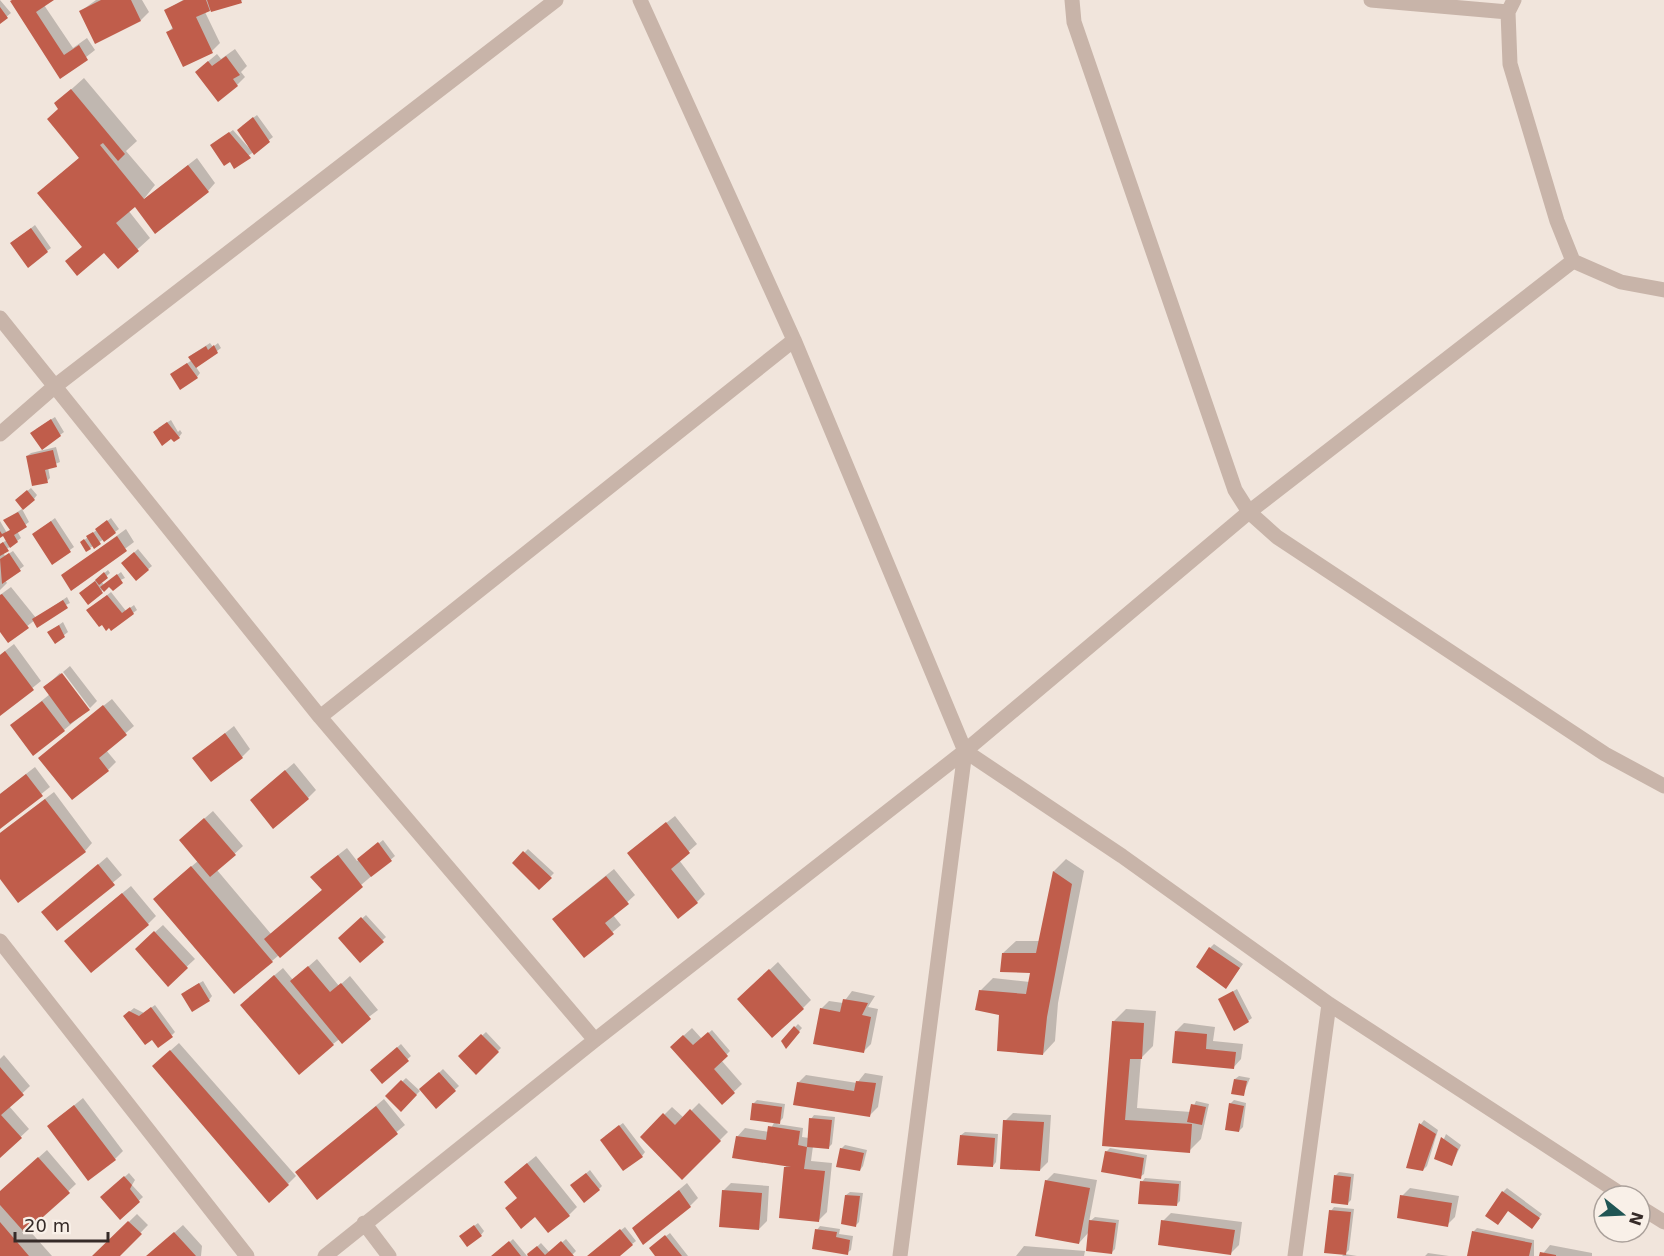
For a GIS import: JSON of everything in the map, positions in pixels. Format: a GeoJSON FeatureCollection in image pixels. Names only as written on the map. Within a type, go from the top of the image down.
{"type":"FeatureCollection","features":[{"type":"Feature","properties":{"kind":"street"},"geometry":{"type":"LineString","coordinates":[[0,434],[54,387],[556,0]]}},
{"type":"Feature","properties":{"kind":"street"},"geometry":{"type":"LineString","coordinates":[[640,0],[794,340],[965,751],[900,1256]]}},
{"type":"Feature","properties":{"kind":"street"},"geometry":{"type":"LineString","coordinates":[[1072,0],[1074,22],[1227,467],[1235,490],[1249,512],[1277,537],[1605,754],[1664,786]]}},
{"type":"Feature","properties":{"kind":"street"},"geometry":{"type":"LineString","coordinates":[[1371,0],[1511,6],[1510,64],[1557,221],[1573,261],[1621,282],[1664,290]]}},
{"type":"Feature","properties":{"kind":"street"},"geometry":{"type":"LineString","coordinates":[[326,1256],[364,1223],[595,1040],[965,751],[1249,512],[1573,261]]}},
{"type":"Feature","properties":{"kind":"street"},"geometry":{"type":"LineString","coordinates":[[0,318],[320,717],[595,1040]]}},
{"type":"Feature","properties":{"kind":"street"},"geometry":{"type":"LineString","coordinates":[[320,717],[794,340]]}},
{"type":"Feature","properties":{"kind":"street"},"geometry":{"type":"LineString","coordinates":[[965,751],[1122,856],[1329,1004],[1606,1184]]}},
{"type":"Feature","properties":{"kind":"street"},"geometry":{"type":"LineString","coordinates":[[0,941],[247,1256]]}},
{"type":"Feature","properties":{"kind":"street"},"geometry":{"type":"LineString","coordinates":[[1295,1256],[1329,1004]]}},
{"type":"Feature","properties":{"kind":"street"},"geometry":{"type":"LineString","coordinates":[[364,1223],[389,1256]]}},
{"type":"Feature","properties":{"kind":"building"},"geometry":{"type":"Polygon","coordinates":[[[54,0],[36,12],[64,55],[79,45],[88,60],[60,79],[10,1],[54,0]]]}},
{"type":"Feature","properties":{"kind":"building"},"geometry":{"type":"Polygon","coordinates":[[[101,0],[131,0],[141,21],[95,44],[79,11],[101,0]]]}},
{"type":"Feature","properties":{"kind":"building"},"geometry":{"type":"Polygon","coordinates":[[[184,0],[206,0],[210,11],[196,17],[213,53],[183,67],[166,32],[173,29],[164,10],[184,0]]]}},
{"type":"Feature","properties":{"kind":"building"},"geometry":{"type":"Polygon","coordinates":[[[207,0],[241,0],[242,3],[211,12],[207,0]]]}},
{"type":"Feature","properties":{"kind":"building"},"geometry":{"type":"Polygon","coordinates":[[[0,7],[8,18],[0,24],[0,7]]]}},
{"type":"Feature","properties":{"kind":"building"},"geometry":{"type":"Polygon","coordinates":[[[226,56],[240,75],[233,79],[238,86],[218,102],[195,72],[208,61],[212,66],[226,56]]]}},
{"type":"Feature","properties":{"kind":"building"},"geometry":{"type":"Polygon","coordinates":[[[71,89],[125,154],[118,161],[103,143],[100,145],[144,199],[188,165],[209,192],[155,234],[135,207],[116,223],[139,251],[118,269],[104,253],[77,276],[65,261],[82,247],[37,193],[79,158],[47,119],[58,109],[54,103],[71,89]]]}},
{"type":"Feature","properties":{"kind":"building"},"geometry":{"type":"Polygon","coordinates":[[[253,117],[270,142],[254,155],[237,130],[253,117]]]}},
{"type":"Feature","properties":{"kind":"building"},"geometry":{"type":"Polygon","coordinates":[[[229,132],[251,158],[234,169],[230,162],[224,166],[210,145],[229,132]]]}},
{"type":"Feature","properties":{"kind":"building"},"geometry":{"type":"Polygon","coordinates":[[[31,228],[48,252],[28,268],[10,243],[31,228]]]}},
{"type":"Feature","properties":{"kind":"building"},"geometry":{"type":"Polygon","coordinates":[[[214,345],[218,353],[196,368],[188,357],[206,346],[208,350],[214,345]]]}},
{"type":"Feature","properties":{"kind":"building"},"geometry":{"type":"Polygon","coordinates":[[[187,363],[198,378],[180,390],[170,374],[187,363]]]}},
{"type":"Feature","properties":{"kind":"building"},"geometry":{"type":"Polygon","coordinates":[[[51,419],[61,436],[42,450],[30,433],[51,419]]]}},
{"type":"Feature","properties":{"kind":"building"},"geometry":{"type":"Polygon","coordinates":[[[167,422],[180,438],[174,442],[171,439],[162,446],[153,432],[167,422]]]}},
{"type":"Feature","properties":{"kind":"building"},"geometry":{"type":"Polygon","coordinates":[[[53,450],[57,467],[45,470],[48,483],[32,486],[26,456],[53,450]]]}},
{"type":"Feature","properties":{"kind":"building"},"geometry":{"type":"Polygon","coordinates":[[[27,490],[35,500],[23,510],[15,500],[27,490]]]}},
{"type":"Feature","properties":{"kind":"building"},"geometry":{"type":"Polygon","coordinates":[[[18,512],[27,527],[14,535],[18,542],[10,548],[3,536],[0,538],[0,531],[2,534],[10,530],[3,520],[18,512]]]}},
{"type":"Feature","properties":{"kind":"building"},"geometry":{"type":"Polygon","coordinates":[[[107,520],[116,533],[104,542],[95,529],[107,520]]]}},
{"type":"Feature","properties":{"kind":"building"},"geometry":{"type":"Polygon","coordinates":[[[51,521],[71,552],[52,565],[32,534],[51,521]]]}},
{"type":"Feature","properties":{"kind":"building"},"geometry":{"type":"Polygon","coordinates":[[[93,532],[101,544],[94,549],[86,536],[93,532]]]}},
{"type":"Feature","properties":{"kind":"building"},"geometry":{"type":"Polygon","coordinates":[[[117,536],[127,551],[71,591],[61,575],[117,536]]]}},
{"type":"Feature","properties":{"kind":"building"},"geometry":{"type":"Polygon","coordinates":[[[84,539],[91,549],[86,552],[80,542],[84,539]]]}},
{"type":"Feature","properties":{"kind":"building"},"geometry":{"type":"Polygon","coordinates":[[[3,542],[9,551],[0,556],[0,544],[3,542]]]}},
{"type":"Feature","properties":{"kind":"building"},"geometry":{"type":"Polygon","coordinates":[[[134,552],[149,570],[136,581],[121,563],[134,552]]]}},
{"type":"Feature","properties":{"kind":"building"},"geometry":{"type":"Polygon","coordinates":[[[9,553],[21,571],[2,584],[0,559],[9,553]]]}},
{"type":"Feature","properties":{"kind":"building"},"geometry":{"type":"Polygon","coordinates":[[[104,572],[108,578],[99,585],[95,580],[104,572]]]}},
{"type":"Feature","properties":{"kind":"building"},"geometry":{"type":"Polygon","coordinates":[[[117,574],[123,583],[113,591],[109,587],[104,592],[100,587],[117,574]]]}},
{"type":"Feature","properties":{"kind":"building"},"geometry":{"type":"Polygon","coordinates":[[[95,581],[103,593],[88,605],[79,593],[95,581]]]}},
{"type":"Feature","properties":{"kind":"building"},"geometry":{"type":"Polygon","coordinates":[[[2,594],[29,628],[8,643],[0,632],[0,595],[2,594]]]}},
{"type":"Feature","properties":{"kind":"building"},"geometry":{"type":"Polygon","coordinates":[[[107,595],[122,613],[130,607],[134,614],[111,631],[109,628],[106,631],[102,625],[99,627],[86,610],[107,595]]]}},
{"type":"Feature","properties":{"kind":"building"},"geometry":{"type":"Polygon","coordinates":[[[63,600],[68,608],[37,628],[32,619],[63,600]]]}},
{"type":"Feature","properties":{"kind":"building"},"geometry":{"type":"Polygon","coordinates":[[[59,625],[65,637],[55,644],[47,632],[59,625]]]}},
{"type":"Feature","properties":{"kind":"building"},"geometry":{"type":"Polygon","coordinates":[[[5,651],[34,690],[0,716],[0,655],[5,651]]]}},
{"type":"Feature","properties":{"kind":"building"},"geometry":{"type":"Polygon","coordinates":[[[62,673],[90,710],[70,724],[43,687],[62,673]]]}},
{"type":"Feature","properties":{"kind":"building"},"geometry":{"type":"Polygon","coordinates":[[[42,701],[65,731],[33,756],[10,725],[42,701]]]}},
{"type":"Feature","properties":{"kind":"building"},"geometry":{"type":"Polygon","coordinates":[[[103,705],[127,735],[99,758],[109,771],[72,800],[38,758],[103,705]]]}},
{"type":"Feature","properties":{"kind":"building"},"geometry":{"type":"Polygon","coordinates":[[[225,733],[243,758],[211,782],[192,758],[225,733]]]}},
{"type":"Feature","properties":{"kind":"building"},"geometry":{"type":"Polygon","coordinates":[[[285,770],[309,799],[273,829],[250,800],[285,770]]]}},
{"type":"Feature","properties":{"kind":"building"},"geometry":{"type":"Polygon","coordinates":[[[26,774],[43,796],[0,829],[0,794],[26,774]]]}},
{"type":"Feature","properties":{"kind":"building"},"geometry":{"type":"Polygon","coordinates":[[[45,799],[86,852],[18,903],[0,879],[0,833],[45,799]]]}},
{"type":"Feature","properties":{"kind":"building"},"geometry":{"type":"Polygon","coordinates":[[[204,818],[236,855],[210,877],[179,840],[204,818]]]}},
{"type":"Feature","properties":{"kind":"building"},"geometry":{"type":"Polygon","coordinates":[[[666,822],[690,853],[671,869],[698,903],[678,919],[627,853],[666,822]]]}},
{"type":"Feature","properties":{"kind":"building"},"geometry":{"type":"Polygon","coordinates":[[[378,842],[392,861],[371,877],[357,859],[378,842]]]}},
{"type":"Feature","properties":{"kind":"building"},"geometry":{"type":"Polygon","coordinates":[[[523,851],[552,878],[539,890],[512,863],[523,851]]]}},
{"type":"Feature","properties":{"kind":"building"},"geometry":{"type":"Polygon","coordinates":[[[338,855],[363,887],[280,958],[264,939],[322,890],[310,877],[338,855]]]}},
{"type":"Feature","properties":{"kind":"building"},"geometry":{"type":"Polygon","coordinates":[[[98,864],[115,885],[57,931],[41,912],[98,864]]]}},
{"type":"Feature","properties":{"kind":"building"},"geometry":{"type":"Polygon","coordinates":[[[191,866],[273,962],[234,994],[153,899],[191,866]]]}},
{"type":"Feature","properties":{"kind":"building"},"geometry":{"type":"Polygon","coordinates":[[[1053,871],[1072,884],[1047,1017],[1043,1055],[997,1051],[999,1015],[975,1010],[979,990],[1026,994],[1030,973],[1000,972],[1002,953],[1036,953],[1053,871]]]}},
{"type":"Feature","properties":{"kind":"building"},"geometry":{"type":"Polygon","coordinates":[[[606,876],[629,904],[605,923],[614,934],[584,958],[552,919],[606,876]]]}},
{"type":"Feature","properties":{"kind":"building"},"geometry":{"type":"Polygon","coordinates":[[[122,893],[149,925],[91,973],[64,941],[122,893]]]}},
{"type":"Feature","properties":{"kind":"building"},"geometry":{"type":"Polygon","coordinates":[[[361,917],[384,942],[360,963],[338,938],[361,917]]]}},
{"type":"Feature","properties":{"kind":"building"},"geometry":{"type":"Polygon","coordinates":[[[154,931],[188,968],[168,987],[135,949],[154,931]]]}},
{"type":"Feature","properties":{"kind":"building"},"geometry":{"type":"Polygon","coordinates":[[[1209,947],[1240,968],[1226,989],[1196,967],[1209,947]]]}},
{"type":"Feature","properties":{"kind":"building"},"geometry":{"type":"Polygon","coordinates":[[[308,966],[330,992],[341,983],[371,1019],[342,1044],[290,981],[308,966]]]}},
{"type":"Feature","properties":{"kind":"building"},"geometry":{"type":"Polygon","coordinates":[[[769,969],[804,1009],[772,1038],[737,999],[769,969]]]}},
{"type":"Feature","properties":{"kind":"building"},"geometry":{"type":"Polygon","coordinates":[[[274,975],[334,1045],[299,1075],[240,1005],[274,975]]]}},
{"type":"Feature","properties":{"kind":"building"},"geometry":{"type":"Polygon","coordinates":[[[199,983],[210,1001],[192,1012],[181,994],[199,983]]]}},
{"type":"Feature","properties":{"kind":"building"},"geometry":{"type":"Polygon","coordinates":[[[1233,991],[1249,1022],[1234,1031],[1218,999],[1233,991]]]}},
{"type":"Feature","properties":{"kind":"building"},"geometry":{"type":"Polygon","coordinates":[[[843,999],[868,1003],[862,1015],[871,1017],[864,1053],[813,1044],[820,1008],[840,1012],[843,999]]]}},
{"type":"Feature","properties":{"kind":"building"},"geometry":{"type":"Polygon","coordinates":[[[151,1007],[173,1037],[158,1048],[152,1040],[145,1045],[123,1016],[129,1011],[139,1016],[151,1007]]]}},
{"type":"Feature","properties":{"kind":"building"},"geometry":{"type":"Polygon","coordinates":[[[1112,1021],[1144,1023],[1142,1059],[1130,1059],[1125,1120],[1192,1124],[1190,1153],[1102,1146],[1112,1021]]]}},
{"type":"Feature","properties":{"kind":"building"},"geometry":{"type":"Polygon","coordinates":[[[794,1026],[800,1032],[786,1049],[781,1041],[794,1026]]]}},
{"type":"Feature","properties":{"kind":"building"},"geometry":{"type":"Polygon","coordinates":[[[1175,1031],[1207,1034],[1206,1049],[1236,1052],[1234,1069],[1172,1063],[1175,1031]]]}},
{"type":"Feature","properties":{"kind":"building"},"geometry":{"type":"Polygon","coordinates":[[[708,1032],[728,1056],[714,1069],[735,1093],[722,1105],[670,1047],[683,1035],[693,1045],[708,1032]]]}},
{"type":"Feature","properties":{"kind":"building"},"geometry":{"type":"Polygon","coordinates":[[[481,1034],[499,1052],[476,1075],[458,1056],[481,1034]]]}},
{"type":"Feature","properties":{"kind":"building"},"geometry":{"type":"Polygon","coordinates":[[[397,1047],[409,1061],[382,1084],[370,1070],[397,1047]]]}},
{"type":"Feature","properties":{"kind":"building"},"geometry":{"type":"Polygon","coordinates":[[[170,1050],[289,1185],[269,1203],[152,1066],[170,1050]]]}},
{"type":"Feature","properties":{"kind":"building"},"geometry":{"type":"Polygon","coordinates":[[[0,1067],[24,1095],[1,1115],[22,1138],[0,1158],[0,1067]]]}},
{"type":"Feature","properties":{"kind":"building"},"geometry":{"type":"Polygon","coordinates":[[[439,1072],[456,1091],[436,1109],[419,1089],[439,1072]]]}},
{"type":"Feature","properties":{"kind":"building"},"geometry":{"type":"Polygon","coordinates":[[[1234,1079],[1247,1081],[1244,1096],[1231,1094],[1234,1079]]]}},
{"type":"Feature","properties":{"kind":"building"},"geometry":{"type":"Polygon","coordinates":[[[401,1080],[417,1095],[401,1112],[385,1096],[401,1080]]]}},
{"type":"Feature","properties":{"kind":"building"},"geometry":{"type":"Polygon","coordinates":[[[856,1081],[876,1083],[870,1117],[793,1105],[797,1082],[854,1091],[856,1081]]]}},
{"type":"Feature","properties":{"kind":"building"},"geometry":{"type":"Polygon","coordinates":[[[752,1103],[782,1107],[780,1124],[750,1120],[752,1103]]]}},
{"type":"Feature","properties":{"kind":"building"},"geometry":{"type":"Polygon","coordinates":[[[1229,1103],[1244,1106],[1239,1132],[1225,1130],[1229,1103]]]}},
{"type":"Feature","properties":{"kind":"building"},"geometry":{"type":"Polygon","coordinates":[[[1191,1104],[1206,1107],[1202,1125],[1187,1122],[1191,1104]]]}},
{"type":"Feature","properties":{"kind":"building"},"geometry":{"type":"Polygon","coordinates":[[[74,1105],[116,1160],[88,1181],[47,1126],[74,1105]]]}},
{"type":"Feature","properties":{"kind":"building"},"geometry":{"type":"Polygon","coordinates":[[[376,1106],[398,1134],[317,1200],[295,1172],[376,1106]]]}},
{"type":"Feature","properties":{"kind":"building"},"geometry":{"type":"Polygon","coordinates":[[[690,1109],[721,1141],[682,1180],[640,1137],[663,1113],[675,1125],[690,1109]]]}},
{"type":"Feature","properties":{"kind":"building"},"geometry":{"type":"Polygon","coordinates":[[[809,1118],[832,1120],[829,1149],[807,1147],[809,1118]]]}},
{"type":"Feature","properties":{"kind":"building"},"geometry":{"type":"Polygon","coordinates":[[[1003,1120],[1044,1122],[1040,1171],[1000,1169],[1003,1120]]]}},
{"type":"Feature","properties":{"kind":"building"},"geometry":{"type":"Polygon","coordinates":[[[1419,1123],[1436,1134],[1423,1171],[1406,1168],[1419,1123]]]}},
{"type":"Feature","properties":{"kind":"building"},"geometry":{"type":"Polygon","coordinates":[[[619,1125],[643,1157],[623,1171],[600,1140],[619,1125]]]}},
{"type":"Feature","properties":{"kind":"building"},"geometry":{"type":"Polygon","coordinates":[[[768,1126],[800,1131],[798,1145],[807,1147],[804,1169],[825,1171],[819,1222],[779,1218],[784,1167],[791,1167],[732,1158],[736,1136],[766,1140],[768,1126]]]}},
{"type":"Feature","properties":{"kind":"building"},"geometry":{"type":"Polygon","coordinates":[[[960,1135],[995,1138],[993,1167],[957,1165],[960,1135]]]}},
{"type":"Feature","properties":{"kind":"building"},"geometry":{"type":"Polygon","coordinates":[[[1441,1137],[1458,1149],[1452,1166],[1434,1159],[1441,1137]]]}},
{"type":"Feature","properties":{"kind":"building"},"geometry":{"type":"Polygon","coordinates":[[[840,1148],[864,1153],[860,1171],[836,1167],[840,1148]]]}},
{"type":"Feature","properties":{"kind":"building"},"geometry":{"type":"Polygon","coordinates":[[[1105,1151],[1144,1158],[1141,1179],[1101,1172],[1105,1151]]]}},
{"type":"Feature","properties":{"kind":"building"},"geometry":{"type":"Polygon","coordinates":[[[38,1157],[70,1193],[25,1233],[0,1205],[0,1191],[38,1157]]]}},
{"type":"Feature","properties":{"kind":"building"},"geometry":{"type":"Polygon","coordinates":[[[527,1163],[570,1216],[548,1233],[535,1217],[521,1229],[505,1208],[517,1198],[504,1182],[527,1163]]]}},
{"type":"Feature","properties":{"kind":"building"},"geometry":{"type":"Polygon","coordinates":[[[586,1173],[600,1190],[584,1203],[570,1185],[586,1173]]]}},
{"type":"Feature","properties":{"kind":"building"},"geometry":{"type":"Polygon","coordinates":[[[1334,1175],[1351,1177],[1348,1205],[1331,1203],[1334,1175]]]}},
{"type":"Feature","properties":{"kind":"building"},"geometry":{"type":"Polygon","coordinates":[[[124,1176],[132,1185],[130,1189],[140,1202],[120,1220],[100,1197],[124,1176]]]}},
{"type":"Feature","properties":{"kind":"building"},"geometry":{"type":"Polygon","coordinates":[[[1045,1180],[1090,1188],[1079,1244],[1035,1236],[1045,1180]]]}},
{"type":"Feature","properties":{"kind":"building"},"geometry":{"type":"Polygon","coordinates":[[[1140,1181],[1179,1184],[1177,1206],[1138,1204],[1140,1181]]]}},
{"type":"Feature","properties":{"kind":"building"},"geometry":{"type":"Polygon","coordinates":[[[679,1190],[691,1207],[643,1245],[632,1228],[679,1190]]]}},
{"type":"Feature","properties":{"kind":"building"},"geometry":{"type":"Polygon","coordinates":[[[722,1190],[762,1193],[759,1230],[719,1227],[722,1190]]]}},
{"type":"Feature","properties":{"kind":"building"},"geometry":{"type":"Polygon","coordinates":[[[1502,1191],[1540,1218],[1532,1229],[1508,1211],[1498,1225],[1485,1216],[1502,1191]]]}},
{"type":"Feature","properties":{"kind":"building"},"geometry":{"type":"Polygon","coordinates":[[[845,1195],[860,1196],[856,1227],[841,1224],[845,1195]]]}},
{"type":"Feature","properties":{"kind":"building"},"geometry":{"type":"Polygon","coordinates":[[[1400,1195],[1452,1203],[1448,1227],[1397,1218],[1400,1195]]]}},
{"type":"Feature","properties":{"kind":"building"},"geometry":{"type":"Polygon","coordinates":[[[1329,1210],[1351,1212],[1346,1255],[1324,1253],[1329,1210]]]}},
{"type":"Feature","properties":{"kind":"building"},"geometry":{"type":"Polygon","coordinates":[[[1089,1220],[1116,1223],[1112,1254],[1086,1251],[1089,1220]]]}},
{"type":"Feature","properties":{"kind":"building"},"geometry":{"type":"Polygon","coordinates":[[[1161,1220],[1235,1230],[1231,1255],[1158,1245],[1161,1220]]]}},
{"type":"Feature","properties":{"kind":"building"},"geometry":{"type":"Polygon","coordinates":[[[128,1221],[142,1234],[120,1256],[92,1256],[128,1221]]]}},
{"type":"Feature","properties":{"kind":"building"},"geometry":{"type":"Polygon","coordinates":[[[0,1222],[29,1256],[0,1256],[0,1222]]]}},
{"type":"Feature","properties":{"kind":"building"},"geometry":{"type":"Polygon","coordinates":[[[474,1225],[482,1236],[467,1247],[459,1236],[474,1225]]]}},
{"type":"Feature","properties":{"kind":"building"},"geometry":{"type":"Polygon","coordinates":[[[620,1229],[633,1245],[620,1256],[587,1256],[620,1229]]]}},
{"type":"Feature","properties":{"kind":"building"},"geometry":{"type":"Polygon","coordinates":[[[815,1229],[837,1232],[836,1237],[850,1240],[848,1255],[812,1249],[815,1229]]]}},
{"type":"Feature","properties":{"kind":"building"},"geometry":{"type":"Polygon","coordinates":[[[1472,1231],[1532,1243],[1529,1256],[1467,1256],[1472,1231]]]}},
{"type":"Feature","properties":{"kind":"building"},"geometry":{"type":"Polygon","coordinates":[[[174,1232],[196,1256],[146,1256],[174,1232]]]}},
{"type":"Feature","properties":{"kind":"building"},"geometry":{"type":"Polygon","coordinates":[[[665,1235],[682,1256],[655,1256],[649,1248],[665,1235]]]}},
{"type":"Feature","properties":{"kind":"building"},"geometry":{"type":"Polygon","coordinates":[[[509,1241],[521,1256],[491,1256],[509,1241]]]}},
{"type":"Feature","properties":{"kind":"building"},"geometry":{"type":"Polygon","coordinates":[[[561,1241],[574,1256],[528,1256],[527,1254],[537,1246],[545,1255],[561,1241]]]}},
{"type":"Feature","properties":{"kind":"building"},"geometry":{"type":"Polygon","coordinates":[[[1540,1252],[1556,1255],[1556,1256],[1539,1256],[1540,1252]]]}}]}
